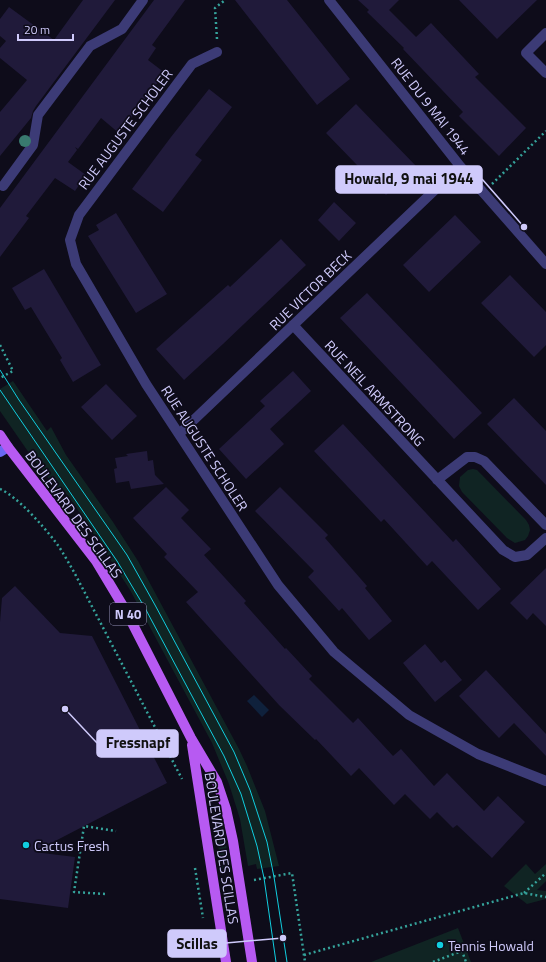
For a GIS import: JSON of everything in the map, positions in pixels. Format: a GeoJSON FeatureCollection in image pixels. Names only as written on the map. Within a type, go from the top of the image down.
{"type":"FeatureCollection","features":[{"type":"Feature","properties":{"kind":"main road","name":"BOULEVARD DES SCILLAS"},"geometry":{"type":"LineString","coordinates":[[0,435],[4,450],[96,561],[126,612],[191,738],[217,782],[226,808],[233,841],[252,962]]}},
{"type":"Feature","properties":{"kind":"main road","name":"BOULEVARD DES SCILLAS"},"geometry":{"type":"LineString","coordinates":[[191,738],[226,962]]}},
{"type":"Feature","properties":{"kind":"street"},"geometry":{"type":"LineString","coordinates":[[3,186],[33,145],[38,115],[90,46],[122,29],[143,0]]}},
{"type":"Feature","properties":{"kind":"street","name":"RUE DU 9 MAI 1944"},"geometry":{"type":"LineString","coordinates":[[329,0],[460,166],[546,264]]}},
{"type":"Feature","properties":{"kind":"street"},"geometry":{"type":"LineString","coordinates":[[546,33],[526,53],[546,73]]}},
{"type":"Feature","properties":{"kind":"street","name":"RUE AUGUSTE SCHOLER"},"geometry":{"type":"LineString","coordinates":[[217,52],[192,64],[79,215],[70,240],[76,264],[146,384],[278,585],[334,652],[409,715],[478,754],[546,781]]}},
{"type":"Feature","properties":{"kind":"street","name":"RUE VICTOR BECK"},"geometry":{"type":"LineString","coordinates":[[179,434],[460,166]]}},
{"type":"Feature","properties":{"kind":"street","name":"RUE NEIL ARMSTRONG"},"geometry":{"type":"LineString","coordinates":[[293,325],[503,550],[515,557],[527,555],[546,538]]}},
{"type":"Feature","properties":{"kind":"street"},"geometry":{"type":"LineString","coordinates":[[437,480],[467,457],[475,457],[484,461],[546,525]]}},
{"type":"Feature","properties":{"kind":"path"},"geometry":{"type":"LineString","coordinates":[[217,52],[215,8],[225,0]]}},
{"type":"Feature","properties":{"kind":"path"},"geometry":{"type":"LineString","coordinates":[[483,192],[546,131]]}},
{"type":"Feature","properties":{"kind":"path"},"geometry":{"type":"LineString","coordinates":[[0,345],[13,371],[0,378]]}},
{"type":"Feature","properties":{"kind":"path"},"geometry":{"type":"LineString","coordinates":[[0,489],[7,492],[29,512],[54,540],[74,572],[182,779]]}},
{"type":"Feature","properties":{"kind":"path"},"geometry":{"type":"LineString","coordinates":[[105,894],[74,892],[84,826],[116,831]]}},
{"type":"Feature","properties":{"kind":"path"},"geometry":{"type":"LineString","coordinates":[[292,873],[305,962]]}},
{"type":"Feature","properties":{"kind":"path"},"geometry":{"type":"LineString","coordinates":[[524,894],[546,873]]}},
{"type":"Feature","properties":{"kind":"path"},"geometry":{"type":"LineString","coordinates":[[304,955],[524,894],[546,896]]}},
{"type":"Feature","properties":{"kind":"path"},"geometry":{"type":"LineString","coordinates":[[434,962],[462,952],[466,962]]}},
{"type":"Feature","properties":{"kind":"green space"},"geometry":{"type":"Polygon","coordinates":[[[13,381],[47,431],[51,427],[66,455],[113,522],[138,561],[247,766],[265,811],[279,866],[257,869],[256,864],[248,866],[240,819],[229,784],[212,743],[130,590],[76,507],[62,488],[58,491],[0,411],[0,389],[13,381]]]}},
{"type":"Feature","properties":{"kind":"green space"},"geometry":{"type":"Polygon","coordinates":[[[468,470],[477,470],[526,520],[530,530],[525,540],[515,543],[507,538],[462,492],[459,486],[460,477],[468,470]]]}},
{"type":"Feature","properties":{"kind":"green space"},"geometry":{"type":"Polygon","coordinates":[[[213,805],[216,805],[222,819],[229,869],[222,870],[212,808],[213,805]]]}},
{"type":"Feature","properties":{"kind":"green space"},"geometry":{"type":"Polygon","coordinates":[[[526,864],[535,874],[546,864],[546,881],[537,890],[546,891],[546,899],[527,904],[504,886],[526,864]]]}},
{"type":"Feature","properties":{"kind":"green space","name":"Tennis Howald"},"geometry":{"type":"Polygon","coordinates":[[[458,928],[471,962],[371,962],[458,928]]]}},
{"type":"Feature","properties":{"kind":"water"},"geometry":{"type":"Polygon","coordinates":[[[254,695],[269,710],[262,717],[247,701],[254,695]]]}},
{"type":"Feature","properties":{"kind":"building"},"geometry":{"type":"Polygon","coordinates":[[[83,0],[115,0],[36,106],[31,118],[0,156],[0,112],[27,80],[0,58],[0,48],[6,41],[0,36],[0,19],[9,7],[54,40],[83,0]]]}},
{"type":"Feature","properties":{"kind":"building"},"geometry":{"type":"Polygon","coordinates":[[[154,0],[185,0],[152,45],[156,48],[148,60],[165,73],[120,134],[101,118],[78,149],[75,147],[77,150],[68,162],[86,175],[75,191],[55,178],[26,216],[29,218],[0,257],[0,208],[154,0]]]}},
{"type":"Feature","properties":{"kind":"building"},"geometry":{"type":"Polygon","coordinates":[[[235,0],[287,0],[350,79],[317,105],[235,0]]]}},
{"type":"Feature","properties":{"kind":"building"},"geometry":{"type":"Polygon","coordinates":[[[358,0],[399,0],[389,10],[416,37],[431,23],[479,74],[475,77],[526,128],[499,156],[459,116],[463,112],[403,49],[404,48],[367,12],[369,10],[358,0]]]}},
{"type":"Feature","properties":{"kind":"building"},"geometry":{"type":"Polygon","coordinates":[[[459,0],[537,0],[497,39],[459,0]]]}},
{"type":"Feature","properties":{"kind":"building"},"geometry":{"type":"Polygon","coordinates":[[[209,89],[232,107],[195,155],[202,160],[163,212],[132,189],[209,89]]]}},
{"type":"Feature","properties":{"kind":"building"},"geometry":{"type":"Polygon","coordinates":[[[356,104],[416,166],[386,195],[326,133],[356,104]]]}},
{"type":"Feature","properties":{"kind":"building"},"geometry":{"type":"Polygon","coordinates":[[[334,202],[356,223],[339,241],[318,220],[334,202]]]}},
{"type":"Feature","properties":{"kind":"building"},"geometry":{"type":"Polygon","coordinates":[[[116,213],[167,294],[136,313],[88,236],[99,230],[96,225],[116,213]]]}},
{"type":"Feature","properties":{"kind":"building"},"geometry":{"type":"Polygon","coordinates":[[[455,215],[481,242],[429,292],[403,265],[455,215]]]}},
{"type":"Feature","properties":{"kind":"building"},"geometry":{"type":"Polygon","coordinates":[[[281,239],[306,265],[184,380],[156,349],[228,285],[230,287],[281,239]]]}},
{"type":"Feature","properties":{"kind":"building"},"geometry":{"type":"Polygon","coordinates":[[[44,269],[101,365],[73,382],[60,360],[62,358],[31,307],[25,310],[12,288],[44,269]]]}},
{"type":"Feature","properties":{"kind":"building"},"geometry":{"type":"Polygon","coordinates":[[[510,275],[546,312],[546,345],[534,357],[481,303],[510,275]]]}},
{"type":"Feature","properties":{"kind":"building"},"geometry":{"type":"Polygon","coordinates":[[[367,293],[482,413],[454,439],[340,318],[367,293]]]}},
{"type":"Feature","properties":{"kind":"building"},"geometry":{"type":"Polygon","coordinates":[[[293,371],[311,391],[270,429],[284,444],[246,479],[219,449],[265,406],[260,401],[293,371]]]}},
{"type":"Feature","properties":{"kind":"building"},"geometry":{"type":"Polygon","coordinates":[[[106,384],[137,416],[112,440],[81,407],[106,384]]]}},
{"type":"Feature","properties":{"kind":"building"},"geometry":{"type":"Polygon","coordinates":[[[514,398],[546,431],[546,485],[487,424],[514,398]]]}},
{"type":"Feature","properties":{"kind":"building"},"geometry":{"type":"Polygon","coordinates":[[[343,424],[453,542],[456,539],[501,589],[478,610],[432,561],[427,566],[384,519],[381,522],[314,451],[343,424]]]}},
{"type":"Feature","properties":{"kind":"building"},"geometry":{"type":"Polygon","coordinates":[[[147,451],[148,461],[153,460],[155,475],[164,484],[131,489],[129,481],[116,483],[114,469],[117,468],[115,458],[128,456],[126,454],[147,451]]]}},
{"type":"Feature","properties":{"kind":"building"},"geometry":{"type":"Polygon","coordinates":[[[166,487],[189,510],[181,518],[211,549],[204,555],[246,601],[244,603],[285,649],[286,648],[312,676],[309,679],[353,723],[358,718],[393,756],[401,749],[434,786],[447,773],[484,811],[498,796],[525,822],[492,858],[457,825],[453,828],[437,812],[430,819],[405,794],[394,805],[359,768],[351,776],[316,739],[315,740],[279,705],[186,602],[198,592],[164,557],[167,554],[133,518],[166,487]]]}},
{"type":"Feature","properties":{"kind":"building"},"geometry":{"type":"Polygon","coordinates":[[[280,487],[328,535],[325,538],[367,586],[365,588],[392,621],[369,640],[342,608],[339,611],[308,577],[314,571],[255,511],[280,487]]]}},
{"type":"Feature","properties":{"kind":"building"},"geometry":{"type":"Polygon","coordinates":[[[546,568],[546,626],[533,613],[527,620],[510,603],[546,568]]]}},
{"type":"Feature","properties":{"kind":"building"},"geometry":{"type":"Polygon","coordinates":[[[15,586],[60,633],[92,636],[167,783],[34,852],[75,857],[68,908],[0,899],[0,622],[2,598],[15,586]]]}},
{"type":"Feature","properties":{"kind":"building"},"geometry":{"type":"Polygon","coordinates":[[[425,644],[441,663],[445,660],[462,680],[435,702],[403,663],[425,644]]]}},
{"type":"Feature","properties":{"kind":"building"},"geometry":{"type":"Polygon","coordinates":[[[486,670],[546,734],[546,756],[514,723],[499,738],[459,696],[486,670]]]}},
{"type":"Feature","properties":{"kind":"tram line"},"geometry":{"type":"LineString","coordinates":[[0,370],[19,400],[127,555],[234,752],[250,790],[267,842],[287,962]]}},
{"type":"Feature","properties":{"kind":"tram line"},"geometry":{"type":"LineString","coordinates":[[0,390],[117,561],[145,608],[224,756],[241,794],[257,846],[264,878],[276,962]]}},
{"type":"Feature","properties":{"kind":"place","name":"Howald, 9 mai 1944"},"geometry":{"type":"Point","coordinates":[524,227]}},
{"type":"Feature","properties":{"kind":"place","name":"Fressnapf"},"geometry":{"type":"Point","coordinates":[65,709]}},
{"type":"Feature","properties":{"kind":"place","name":"Cactus Fresh"},"geometry":{"type":"Point","coordinates":[26,845]}},
{"type":"Feature","properties":{"kind":"place","name":"Scillas"},"geometry":{"type":"Point","coordinates":[283,938]}},
{"type":"Feature","properties":{"kind":"place","name":"Tennis Howald"},"geometry":{"type":"Point","coordinates":[440,945]}}]}
